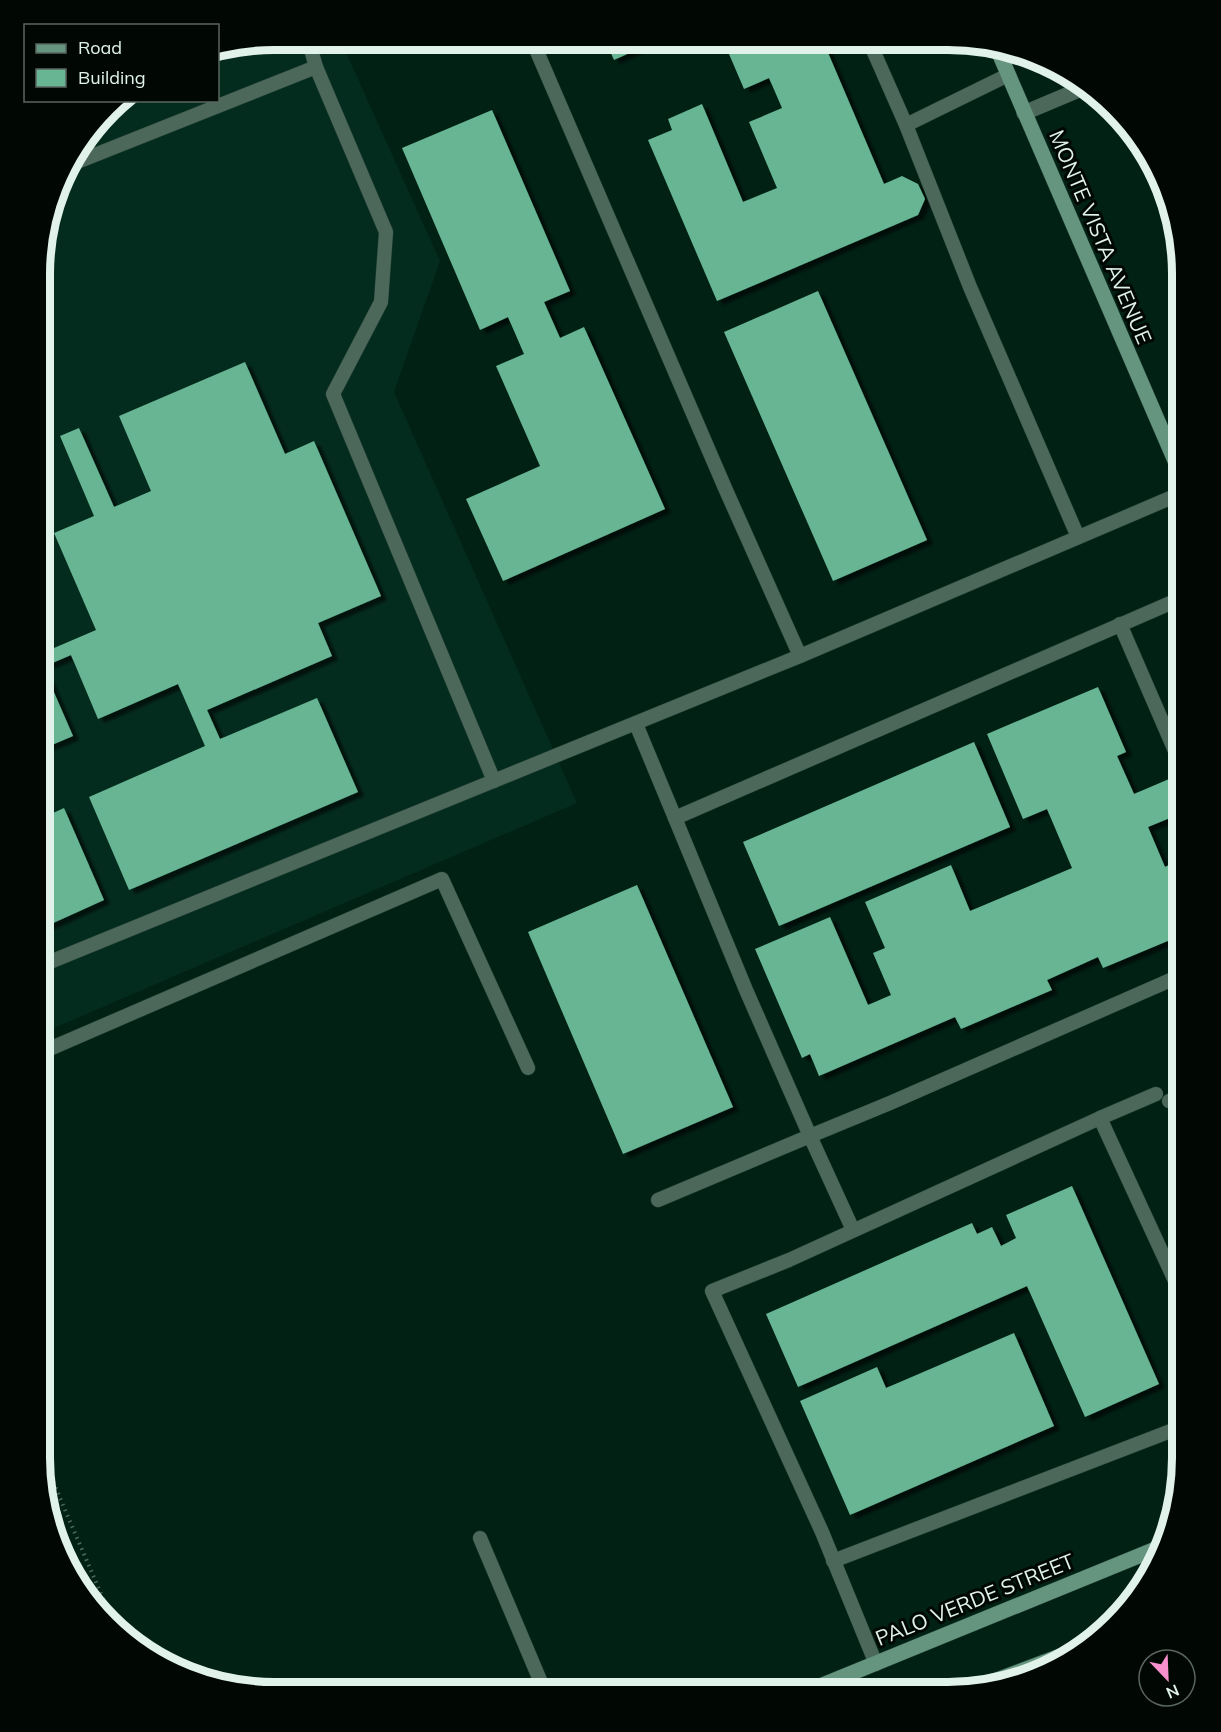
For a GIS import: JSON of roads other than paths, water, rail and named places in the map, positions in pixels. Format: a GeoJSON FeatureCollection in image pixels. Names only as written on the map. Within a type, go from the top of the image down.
{"type":"FeatureCollection","features":[{"type":"Feature","properties":{"kind":"street","name":"MONTE VISTA AVENUE"},"geometry":{"type":"LineString","coordinates":[[1000,56],[1172,454]]}},
{"type":"Feature","properties":{"kind":"street"},"geometry":{"type":"LineString","coordinates":[[1024,113],[1077,91]]}},
{"type":"Feature","properties":{"kind":"street","name":"PALO VERDE STREET"},"geometry":{"type":"LineString","coordinates":[[831,1682],[1151,1551]]}},
{"type":"Feature","properties":{"kind":"lane"},"geometry":{"type":"LineString","coordinates":[[311,50],[316,67],[386,232],[381,302],[333,394],[494,781]]}},
{"type":"Feature","properties":{"kind":"lane"},"geometry":{"type":"LineString","coordinates":[[536,50],[800,656]]}},
{"type":"Feature","properties":{"kind":"lane"},"geometry":{"type":"LineString","coordinates":[[873,50],[906,125],[970,287],[1078,537]]}},
{"type":"Feature","properties":{"kind":"lane"},"geometry":{"type":"LineString","coordinates":[[81,161],[316,67]]}},
{"type":"Feature","properties":{"kind":"lane"},"geometry":{"type":"LineString","coordinates":[[906,125],[1008,75]]}},
{"type":"Feature","properties":{"kind":"lane"},"geometry":{"type":"LineString","coordinates":[[50,962],[636,724],[1172,497]]}},
{"type":"Feature","properties":{"kind":"lane"},"geometry":{"type":"LineString","coordinates":[[675,818],[1172,602]]}},
{"type":"Feature","properties":{"kind":"lane"},"geometry":{"type":"LineString","coordinates":[[1120,624],[1172,744]]}},
{"type":"Feature","properties":{"kind":"lane"},"geometry":{"type":"LineString","coordinates":[[636,724],[746,990],[853,1230]]}},
{"type":"Feature","properties":{"kind":"lane"},"geometry":{"type":"LineString","coordinates":[[50,1049],[442,879],[528,1068]]}},
{"type":"Feature","properties":{"kind":"lane"},"geometry":{"type":"LineString","coordinates":[[658,1200],[890,1103],[1172,979]]}},
{"type":"Feature","properties":{"kind":"lane"},"geometry":{"type":"LineString","coordinates":[[876,1664],[822,1532],[712,1291],[789,1260],[1156,1094]]}},
{"type":"Feature","properties":{"kind":"lane"},"geometry":{"type":"LineString","coordinates":[[1100,1118],[1172,1274]]}},
{"type":"Feature","properties":{"kind":"lane"},"geometry":{"type":"LineString","coordinates":[[833,1561],[1172,1431]]}},
{"type":"Feature","properties":{"kind":"lane"},"geometry":{"type":"LineString","coordinates":[[480,1538],[541,1682]]}}]}
